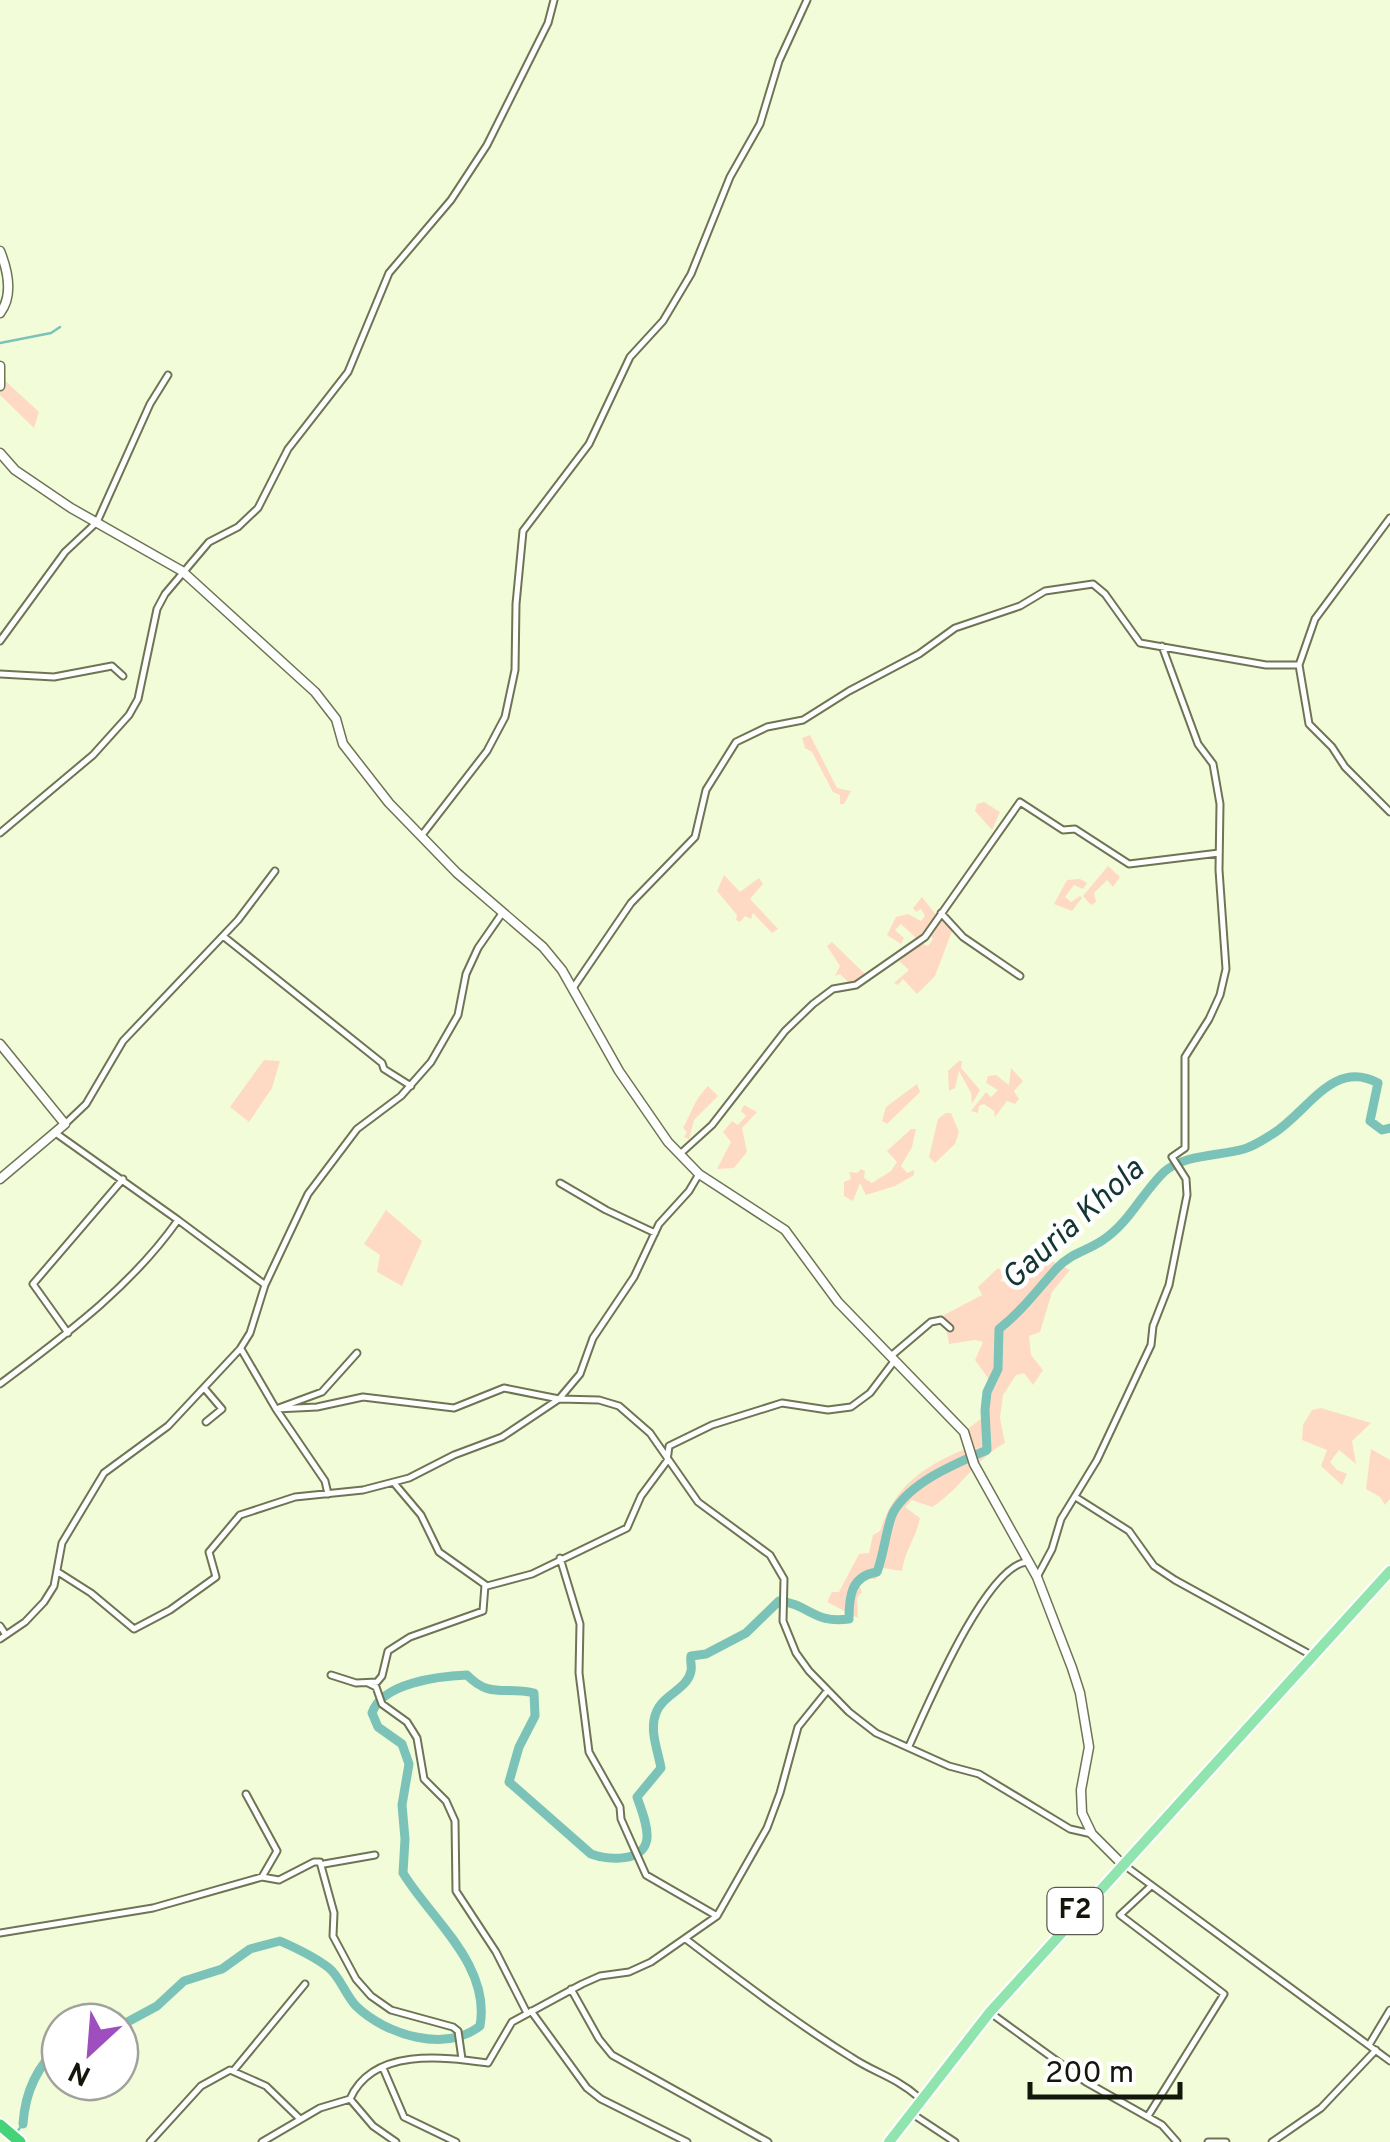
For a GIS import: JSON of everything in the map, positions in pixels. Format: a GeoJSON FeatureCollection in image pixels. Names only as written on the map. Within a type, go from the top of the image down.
{"type":"FeatureCollection","features":[{"type":"Feature","properties":{"kind":"highway"},"geometry":{"type":"LineString","coordinates":[[0,2125],[20,2142]]}},
{"type":"Feature","properties":{"kind":"main road","name":"F2"},"geometry":{"type":"LineString","coordinates":[[887,2142],[917,2096],[986,2009],[1390,1572]]}},
{"type":"Feature","properties":{"kind":"main road","name":"F2"},"geometry":{"type":"LineString","coordinates":[[887,2142],[990,2012],[1122,1863]]}},
{"type":"Feature","properties":{"kind":"street"},"geometry":{"type":"LineString","coordinates":[[0,834],[92,755],[129,716],[138,699],[157,609],[182,571],[209,542],[238,527],[258,508],[288,448],[348,372],[389,273],[451,200],[487,145],[548,23],[554,0]]}},
{"type":"Feature","properties":{"kind":"street"},"geometry":{"type":"LineString","coordinates":[[422,835],[488,751],[505,718],[516,670],[516,604],[524,530],[588,444],[630,357],[663,321],[691,274],[730,177],[760,124],[788,39],[807,0]]}},
{"type":"Feature","properties":{"kind":"street"},"geometry":{"type":"LineString","coordinates":[[0,251],[9,290],[7,304],[0,313]]}},
{"type":"Feature","properties":{"kind":"street"},"geometry":{"type":"LineString","coordinates":[[0,366],[0,386]]}},
{"type":"Feature","properties":{"kind":"street"},"geometry":{"type":"LineString","coordinates":[[0,641],[65,552],[97,522],[150,404],[168,375]]}},
{"type":"Feature","properties":{"kind":"street"},"geometry":{"type":"LineString","coordinates":[[0,453],[15,470],[182,571],[315,692],[336,719],[343,744],[358,766],[458,873],[543,947],[573,988],[638,1102],[680,1154],[698,1174],[785,1230],[838,1302],[956,1422],[970,1447],[974,1464],[1037,1577],[1080,1693],[1089,1747],[1080,1803],[1084,1822],[1092,1834],[1150,1887],[1252,1956],[1390,2061]]}},
{"type":"Feature","properties":{"kind":"street"},"geometry":{"type":"LineString","coordinates":[[1390,518],[1315,619],[1299,665],[1309,724],[1390,812]]}},
{"type":"Feature","properties":{"kind":"street"},"geometry":{"type":"LineString","coordinates":[[573,988],[630,903],[696,836],[706,790],[736,742],[767,727],[803,720],[920,654],[955,628],[1020,606],[1045,591],[1093,584],[1106,594],[1140,643],[1266,665],[1299,665]]}},
{"type":"Feature","properties":{"kind":"street"},"geometry":{"type":"LineString","coordinates":[[1037,1577],[1062,1518],[1122,1409],[1151,1344],[1153,1326],[1169,1286],[1187,1195],[1186,1179],[1172,1157],[1185,1148],[1186,1057],[1209,1019],[1226,969],[1220,804],[1213,764],[1198,744],[1168,672],[1162,646]]}},
{"type":"Feature","properties":{"kind":"street"},"geometry":{"type":"LineString","coordinates":[[0,674],[54,677],[112,666],[123,676]]}},
{"type":"Feature","properties":{"kind":"street"},"geometry":{"type":"LineString","coordinates":[[680,1154],[712,1125],[785,1031],[812,1004],[833,989],[856,985],[925,936],[1020,802],[1063,830],[1076,828],[1129,864],[1219,853]]}},
{"type":"Feature","properties":{"kind":"street"},"geometry":{"type":"LineString","coordinates":[[0,1179],[57,1134],[86,1104],[122,1040],[223,936],[275,871]]}},
{"type":"Feature","properties":{"kind":"street"},"geometry":{"type":"LineString","coordinates":[[0,1626],[3,1637],[44,1602],[58,1572],[62,1542],[104,1473],[168,1426],[240,1349],[308,1194],[357,1129],[411,1086],[450,1033],[461,1005],[466,974],[478,948],[503,912]]}},
{"type":"Feature","properties":{"kind":"street"},"geometry":{"type":"LineString","coordinates":[[941,913],[963,937],[1020,976]]}},
{"type":"Feature","properties":{"kind":"street"},"geometry":{"type":"LineString","coordinates":[[223,936],[382,1063],[384,1069],[411,1086]]}},
{"type":"Feature","properties":{"kind":"street"},"geometry":{"type":"LineString","coordinates":[[0,1044],[65,1124]]}},
{"type":"Feature","properties":{"kind":"street"},"geometry":{"type":"LineString","coordinates":[[57,1134],[265,1285]]}},
{"type":"Feature","properties":{"kind":"street"},"geometry":{"type":"LineString","coordinates":[[58,1572],[134,1629],[170,1610],[216,1577],[208,1552],[240,1515],[295,1497],[394,1483],[502,1437],[559,1399],[580,1374],[593,1338],[634,1277],[655,1232],[690,1191],[698,1174]]}},
{"type":"Feature","properties":{"kind":"street"},"geometry":{"type":"LineString","coordinates":[[68,1333],[34,1284],[123,1179]]}},
{"type":"Feature","properties":{"kind":"street"},"geometry":{"type":"LineString","coordinates":[[560,1182],[606,1210],[655,1232]]}},
{"type":"Feature","properties":{"kind":"street"},"geometry":{"type":"LineString","coordinates":[[0,1384],[68,1333],[130,1278],[178,1220]]}},
{"type":"Feature","properties":{"kind":"street"},"geometry":{"type":"LineString","coordinates":[[394,1483],[421,1516],[439,1552],[485,1585],[514,1580],[626,1528],[641,1496],[667,1461],[669,1446],[712,1426],[782,1403],[828,1410],[851,1407],[870,1394],[893,1358],[931,1322],[942,1320],[950,1328]]}},
{"type":"Feature","properties":{"kind":"street"},"geometry":{"type":"LineString","coordinates":[[240,1349],[325,1481],[328,1494]]}},
{"type":"Feature","properties":{"kind":"street"},"geometry":{"type":"LineString","coordinates":[[276,1409],[322,1392],[358,1353]]}},
{"type":"Feature","properties":{"kind":"street"},"geometry":{"type":"LineString","coordinates":[[205,1388],[222,1409],[206,1422]]}},
{"type":"Feature","properties":{"kind":"street"},"geometry":{"type":"LineString","coordinates":[[276,1409],[363,1397],[454,1408],[504,1388],[619,1406],[650,1433],[698,1502],[770,1555],[784,1579],[783,1621],[796,1653],[827,1690],[876,1733],[949,1766],[980,1774],[1070,1829],[1092,1834]]}},
{"type":"Feature","properties":{"kind":"street"},"geometry":{"type":"LineString","coordinates":[[1075,1498],[1129,1531],[1154,1566],[1312,1656]]}},
{"type":"Feature","properties":{"kind":"street"},"geometry":{"type":"LineString","coordinates":[[560,1558],[580,1624],[579,1673],[585,1736],[620,1808],[620,1819],[636,1858],[646,1875],[717,1916]]}},
{"type":"Feature","properties":{"kind":"street"},"geometry":{"type":"LineString","coordinates":[[908,1746],[980,1606],[1014,1566],[1028,1562]]}},
{"type":"Feature","properties":{"kind":"street"},"geometry":{"type":"LineString","coordinates":[[330,1675],[342,1680],[376,1682],[382,1676],[388,1651],[404,1640],[483,1611],[485,1585]]}},
{"type":"Feature","properties":{"kind":"street"},"geometry":{"type":"LineString","coordinates":[[368,1683],[376,1687],[382,1704],[407,1722],[417,1738],[424,1779],[446,1802],[455,1821],[456,1891],[529,2012],[588,2088],[601,2099],[687,2142]]}},
{"type":"Feature","properties":{"kind":"street"},"geometry":{"type":"LineString","coordinates":[[350,2099],[352,2093],[383,2068],[405,2060],[462,2059],[488,2063],[512,2022],[600,1976],[629,1972],[687,1940],[717,1916],[767,1828],[798,1727],[827,1690]]}},
{"type":"Feature","properties":{"kind":"street"},"geometry":{"type":"LineString","coordinates":[[246,1794],[277,1851],[262,1877]]}},
{"type":"Feature","properties":{"kind":"street"},"geometry":{"type":"LineString","coordinates":[[0,1933],[152,1908],[262,1877],[279,1880],[314,1862],[375,1855]]}},
{"type":"Feature","properties":{"kind":"street"},"geometry":{"type":"LineString","coordinates":[[322,1864],[334,1912],[333,1936],[356,1980],[391,2010],[452,2026],[458,2031],[462,2059]]}},
{"type":"Feature","properties":{"kind":"street"},"geometry":{"type":"LineString","coordinates":[[1148,2116],[1224,1994],[1120,1916],[1150,1887]]}},
{"type":"Feature","properties":{"kind":"street"},"geometry":{"type":"LineString","coordinates":[[687,1940],[807,2028],[855,2060],[897,2080],[917,2096]]}},
{"type":"Feature","properties":{"kind":"street"},"geometry":{"type":"LineString","coordinates":[[234,2070],[304,1984]]}},
{"type":"Feature","properties":{"kind":"street"},"geometry":{"type":"LineString","coordinates":[[570,1990],[612,2055],[768,2142]]}},
{"type":"Feature","properties":{"kind":"street"},"geometry":{"type":"LineString","coordinates":[[1369,2045],[1390,2010]]}},
{"type":"Feature","properties":{"kind":"street"},"geometry":{"type":"LineString","coordinates":[[990,2012],[1086,2082],[1148,2116],[1178,2142]]}},
{"type":"Feature","properties":{"kind":"street"},"geometry":{"type":"LineString","coordinates":[[1272,2142],[1321,2108],[1376,2050]]}},
{"type":"Feature","properties":{"kind":"street"},"geometry":{"type":"LineString","coordinates":[[383,2068],[404,2117],[456,2142]]}},
{"type":"Feature","properties":{"kind":"street"},"geometry":{"type":"LineString","coordinates":[[150,2142],[201,2086],[222,2071],[234,2070],[266,2086],[300,2119]]}},
{"type":"Feature","properties":{"kind":"street"},"geometry":{"type":"LineString","coordinates":[[262,2142],[320,2108],[350,2099]]}},
{"type":"Feature","properties":{"kind":"street"},"geometry":{"type":"LineString","coordinates":[[350,2099],[373,2126],[396,2142]]}},
{"type":"Feature","properties":{"kind":"street"},"geometry":{"type":"LineString","coordinates":[[910,2112],[955,2142]]}},
{"type":"Feature","properties":{"kind":"street"},"geometry":{"type":"LineString","coordinates":[[1208,2142],[1226,2142]]}},
{"type":"Feature","properties":{"kind":"shaded area"},"geometry":{"type":"Polygon","coordinates":[[[0,376],[39,412],[34,428],[0,395],[0,376]]]}},
{"type":"Feature","properties":{"kind":"shaded area"},"geometry":{"type":"Polygon","coordinates":[[[810,735],[837,788],[851,791],[844,804],[840,804],[840,795],[833,792],[812,752],[805,748],[802,738],[810,735]]]}},
{"type":"Feature","properties":{"kind":"shaded area"},"geometry":{"type":"Polygon","coordinates":[[[984,802],[1000,812],[992,830],[975,811],[977,804],[984,802]]]}},
{"type":"Feature","properties":{"kind":"shaded area"},"geometry":{"type":"Polygon","coordinates":[[[1108,866],[1120,877],[1113,887],[1107,880],[1094,893],[1096,902],[1091,905],[1083,896],[1108,866]]]}},
{"type":"Feature","properties":{"kind":"shaded area"},"geometry":{"type":"Polygon","coordinates":[[[724,875],[740,892],[759,878],[763,884],[750,899],[778,929],[772,933],[753,913],[751,919],[745,916],[740,922],[736,920],[737,915],[717,891],[724,875]]]}},
{"type":"Feature","properties":{"kind":"shaded area"},"geometry":{"type":"Polygon","coordinates":[[[1067,880],[1087,883],[1083,889],[1074,885],[1065,897],[1071,902],[1082,898],[1072,911],[1054,904],[1067,880]]]}},
{"type":"Feature","properties":{"kind":"shaded area"},"geometry":{"type":"Polygon","coordinates":[[[922,897],[937,916],[917,939],[901,924],[895,930],[904,938],[901,944],[887,935],[896,917],[908,914],[921,921],[925,916],[921,909],[916,912],[913,908],[922,897]]]}},
{"type":"Feature","properties":{"kind":"shaded area"},"geometry":{"type":"Polygon","coordinates":[[[941,919],[952,931],[935,976],[917,994],[903,979],[898,985],[894,983],[909,970],[899,961],[920,943],[928,946],[933,939],[929,934],[941,919]]]}},
{"type":"Feature","properties":{"kind":"shaded area"},"geometry":{"type":"Polygon","coordinates":[[[832,942],[866,975],[851,985],[840,974],[835,976],[840,966],[827,946],[832,942]]]}},
{"type":"Feature","properties":{"kind":"shaded area"},"geometry":{"type":"Polygon","coordinates":[[[264,1060],[280,1061],[272,1088],[249,1122],[230,1107],[264,1060]]]}},
{"type":"Feature","properties":{"kind":"shaded area"},"geometry":{"type":"Polygon","coordinates":[[[959,1061],[980,1090],[972,1104],[971,1093],[959,1071],[955,1088],[949,1091],[948,1071],[959,1061]]]}},
{"type":"Feature","properties":{"kind":"shaded area"},"geometry":{"type":"Polygon","coordinates":[[[1011,1068],[1023,1081],[1014,1091],[1019,1099],[1015,1104],[1007,1101],[995,1117],[994,1111],[984,1104],[979,1106],[978,1113],[971,1111],[986,1092],[991,1097],[998,1090],[986,1083],[988,1076],[996,1075],[1009,1085],[1011,1068]]]}},
{"type":"Feature","properties":{"kind":"shaded area"},"geometry":{"type":"Polygon","coordinates":[[[917,1084],[920,1092],[887,1124],[882,1121],[886,1107],[917,1084]]]}},
{"type":"Feature","properties":{"kind":"shaded area"},"geometry":{"type":"Polygon","coordinates":[[[708,1086],[718,1096],[694,1120],[689,1139],[684,1137],[687,1132],[683,1128],[708,1086]]]}},
{"type":"Feature","properties":{"kind":"shaded area"},"geometry":{"type":"Polygon","coordinates":[[[744,1105],[757,1112],[742,1128],[747,1152],[734,1168],[717,1169],[731,1142],[723,1132],[732,1121],[738,1125],[746,1116],[741,1111],[744,1105]]]}},
{"type":"Feature","properties":{"kind":"shaded area"},"geometry":{"type":"Polygon","coordinates":[[[951,1113],[959,1132],[955,1144],[935,1163],[929,1157],[938,1119],[951,1113]]]}},
{"type":"Feature","properties":{"kind":"shaded area"},"geometry":{"type":"Polygon","coordinates":[[[911,1129],[916,1129],[912,1147],[901,1166],[907,1173],[914,1170],[914,1175],[866,1195],[860,1183],[853,1201],[844,1196],[844,1182],[851,1179],[849,1172],[861,1169],[865,1171],[864,1178],[872,1183],[891,1171],[897,1162],[887,1151],[911,1129]]]}},
{"type":"Feature","properties":{"kind":"shaded area"},"geometry":{"type":"Polygon","coordinates":[[[386,1210],[422,1241],[402,1286],[377,1272],[380,1255],[364,1244],[386,1210]]]}},
{"type":"Feature","properties":{"kind":"shaded area"},"geometry":{"type":"Polygon","coordinates":[[[1036,1253],[1070,1270],[1052,1292],[1040,1332],[1029,1336],[1031,1355],[1043,1370],[1033,1385],[1024,1373],[1016,1375],[1003,1395],[1000,1418],[1005,1443],[932,1507],[912,1500],[905,1507],[920,1518],[902,1571],[883,1568],[876,1579],[866,1579],[859,1585],[862,1592],[857,1598],[858,1618],[827,1602],[832,1592],[839,1592],[859,1554],[869,1553],[873,1535],[880,1531],[903,1489],[926,1469],[970,1447],[964,1432],[982,1418],[988,1378],[975,1360],[983,1342],[949,1344],[944,1315],[982,1295],[978,1287],[998,1268],[1005,1274],[1000,1281],[1018,1283],[1012,1274],[1012,1264],[1036,1253]]]}},
{"type":"Feature","properties":{"kind":"shaded area"},"geometry":{"type":"Polygon","coordinates":[[[1321,1408],[1371,1423],[1352,1441],[1356,1464],[1339,1450],[1330,1462],[1347,1474],[1342,1485],[1321,1466],[1327,1450],[1302,1440],[1303,1425],[1312,1410],[1321,1408]]]}},
{"type":"Feature","properties":{"kind":"shaded area"},"geometry":{"type":"Polygon","coordinates":[[[1371,1449],[1390,1460],[1390,1499],[1385,1505],[1366,1489],[1371,1449]]]}},
{"type":"Feature","properties":{"kind":"waterway"},"geometry":{"type":"LineString","coordinates":[[0,343],[51,333],[60,327]]}},
{"type":"Feature","properties":{"kind":"waterway","name":"Gauria Khola"},"geometry":{"type":"LineString","coordinates":[[140,2015],[157,2006],[184,1981],[222,1969],[250,1949],[280,1941],[329,1968],[356,2006],[399,2032],[450,2038],[480,2026],[481,2004],[468,1963],[403,1873],[402,1805],[409,1764],[402,1744],[378,1727],[372,1713],[378,1703],[413,1683],[467,1675],[483,1687],[534,1693],[535,1716],[519,1747],[509,1782],[591,1854],[606,1858],[633,1856],[645,1846],[647,1838],[637,1797],[661,1768],[654,1720],[659,1707],[689,1677],[691,1656],[706,1654],[746,1633],[779,1601],[827,1619],[849,1619],[853,1588],[862,1578],[877,1572],[892,1516],[902,1500],[936,1474],[987,1450],[985,1410],[987,1392],[998,1369],[999,1329],[1057,1268],[1112,1233],[1172,1166],[1255,1145],[1284,1126],[1333,1083],[1362,1077],[1378,1083],[1370,1121],[1382,1130],[1390,1128]]}},
{"type":"Feature","properties":{"kind":"waterway","name":"Gauria Khola"},"geometry":{"type":"LineString","coordinates":[[23,2124],[26,2102],[40,2070]]}},
{"type":"Feature","properties":{"kind":"waterway"},"geometry":{"type":"LineString","coordinates":[[16,2133],[23,2124]]}}]}
